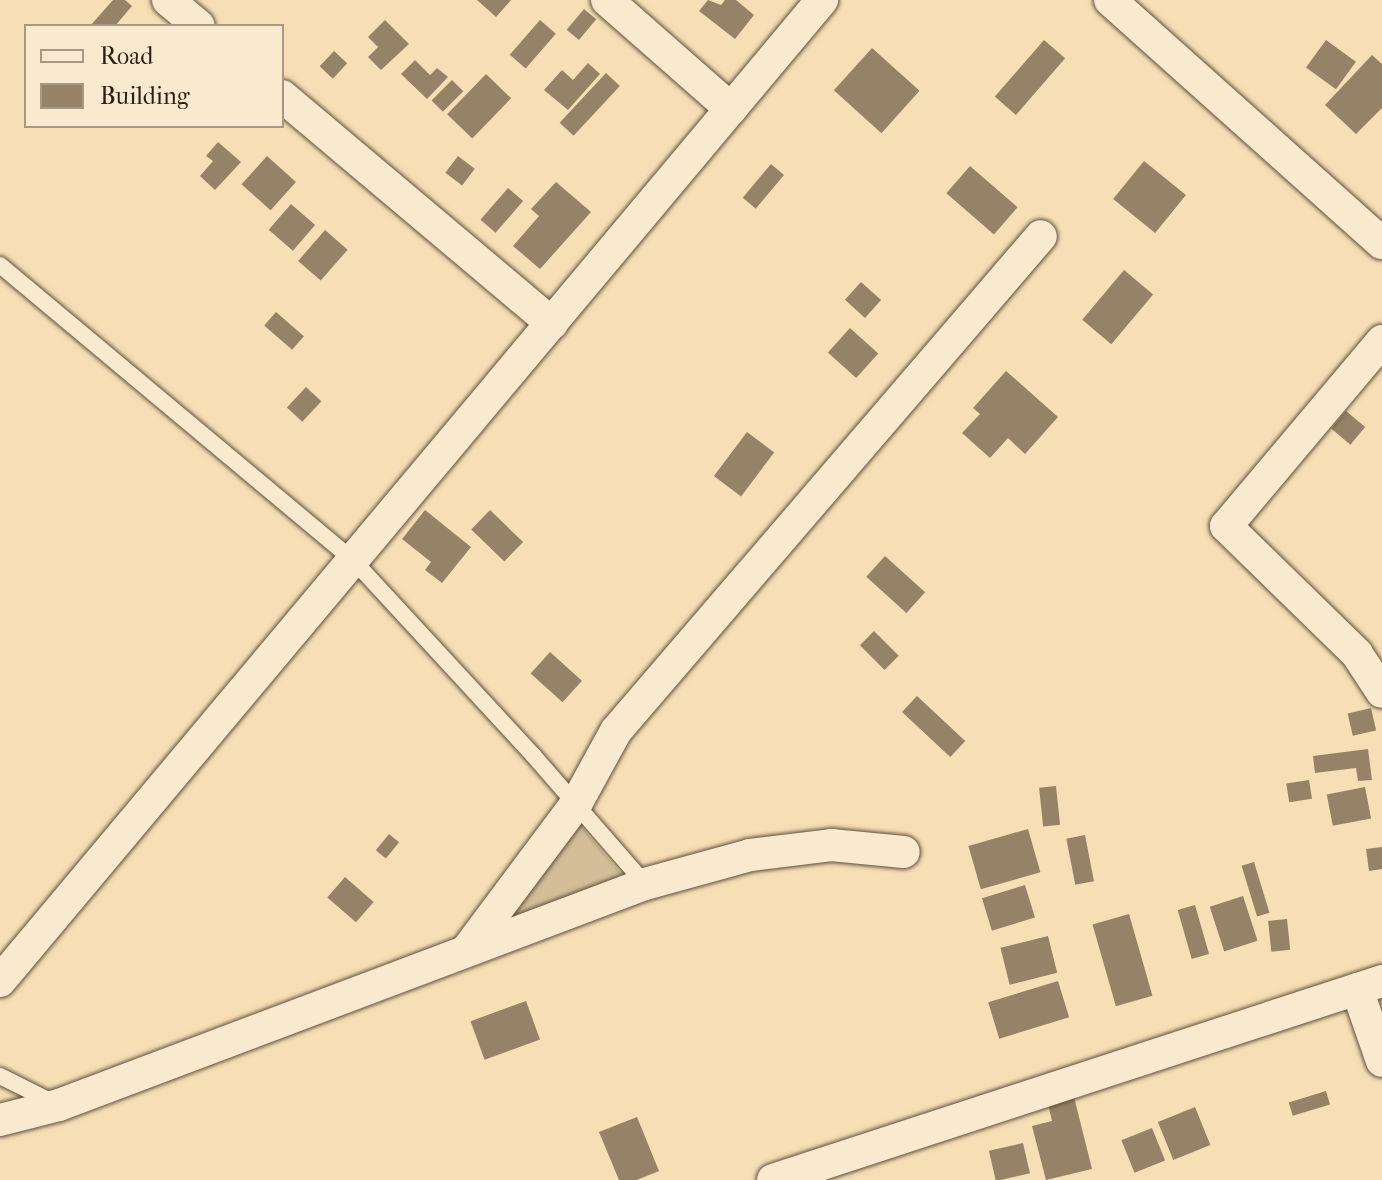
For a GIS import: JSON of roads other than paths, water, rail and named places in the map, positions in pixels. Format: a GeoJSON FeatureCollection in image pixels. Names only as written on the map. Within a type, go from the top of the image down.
{"type":"FeatureCollection","features":[{"type":"Feature","properties":{"kind":"street"},"geometry":{"type":"LineString","coordinates":[[168,0],[197,24]]}},
{"type":"Feature","properties":{"kind":"street"},"geometry":{"type":"LineString","coordinates":[[607,0],[731,109]]}},
{"type":"Feature","properties":{"kind":"street"},"geometry":{"type":"LineString","coordinates":[[0,981],[822,0]]}},
{"type":"Feature","properties":{"kind":"street"},"geometry":{"type":"LineString","coordinates":[[1110,0],[1382,243]]}},
{"type":"Feature","properties":{"kind":"street"},"geometry":{"type":"LineString","coordinates":[[284,98],[552,323]]}},
{"type":"Feature","properties":{"kind":"street"},"geometry":{"type":"LineString","coordinates":[[466,951],[576,804],[616,731],[1041,236]]}},
{"type":"Feature","properties":{"kind":"street"},"geometry":{"type":"LineString","coordinates":[[1382,341],[1226,526],[1357,654],[1382,692]]}},
{"type":"Feature","properties":{"kind":"street"},"geometry":{"type":"LineString","coordinates":[[0,1120],[59,1105],[645,884],[750,855],[831,845],[904,852]]}},
{"type":"Feature","properties":{"kind":"street"},"geometry":{"type":"LineString","coordinates":[[773,1180],[1369,985],[1382,1061]]}},
{"type":"Feature","properties":{"kind":"lane"},"geometry":{"type":"LineString","coordinates":[[0,265],[353,560],[645,884]]}},
{"type":"Feature","properties":{"kind":"lane"},"geometry":{"type":"LineString","coordinates":[[0,1076],[59,1105]]}}]}
